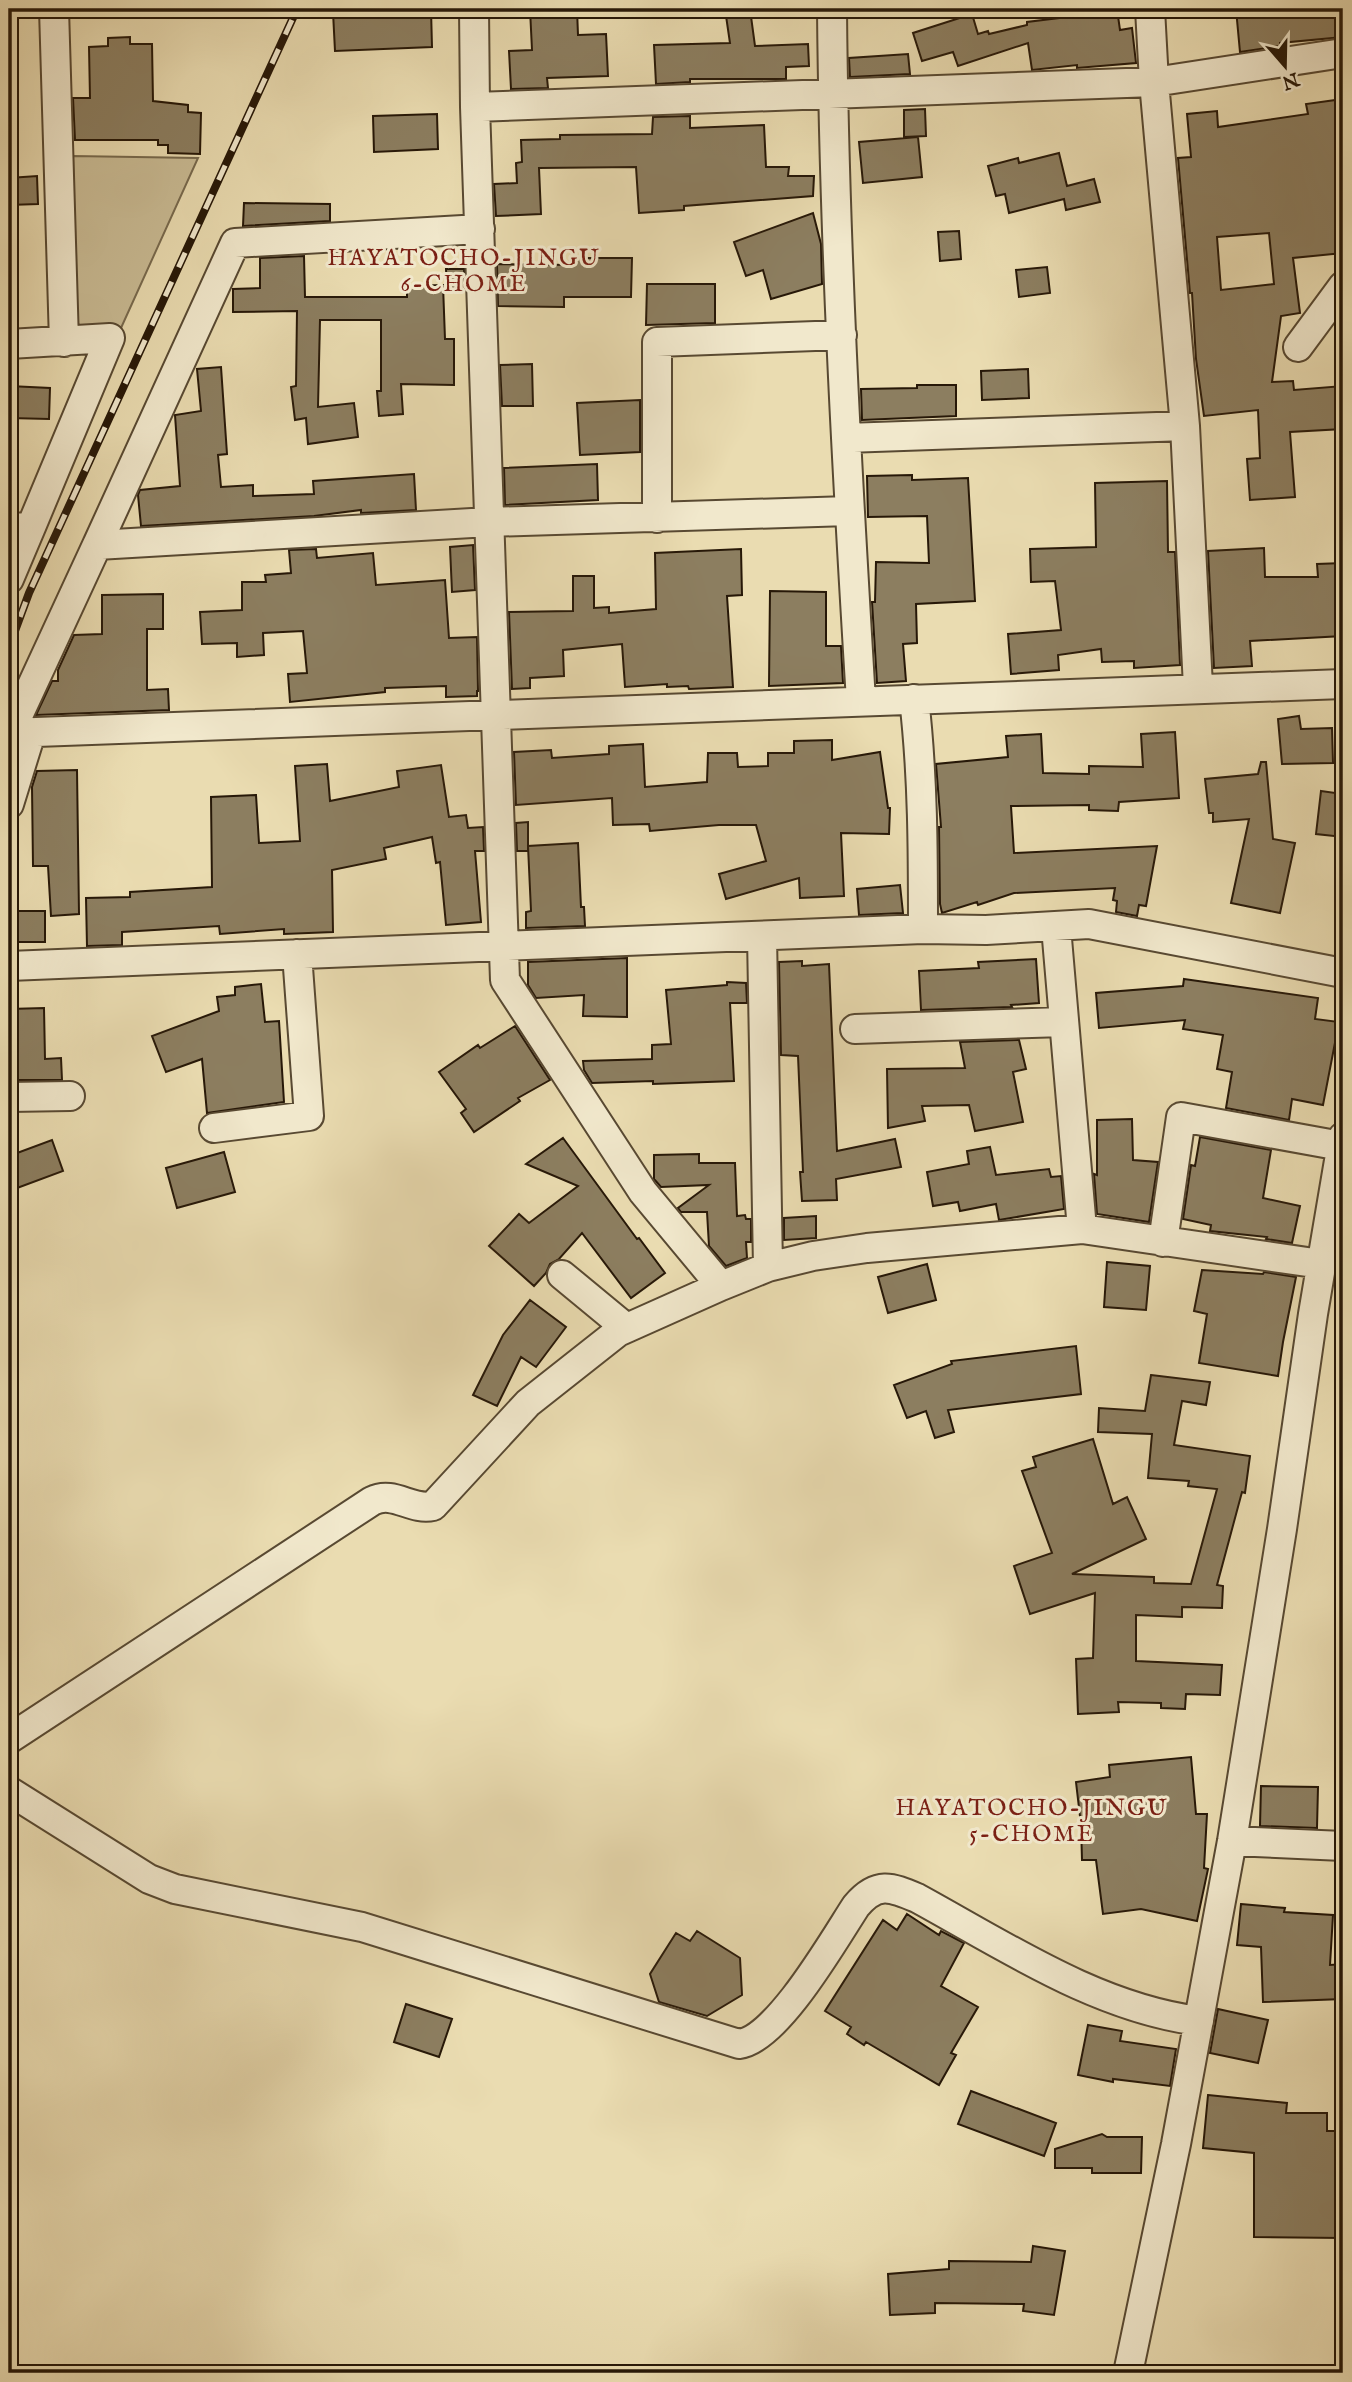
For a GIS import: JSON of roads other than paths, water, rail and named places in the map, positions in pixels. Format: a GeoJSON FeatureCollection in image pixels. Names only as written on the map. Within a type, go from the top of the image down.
{"type":"FeatureCollection","features":[{"type":"Feature","properties":{"kind":"street"},"geometry":{"type":"LineString","coordinates":[[54,9],[64,342]]}},
{"type":"Feature","properties":{"kind":"street"},"geometry":{"type":"LineString","coordinates":[[474,9],[475,107],[505,981],[643,1192],[720,1286]]}},
{"type":"Feature","properties":{"kind":"street"},"geometry":{"type":"LineString","coordinates":[[832,9],[849,512],[861,701]]}},
{"type":"Feature","properties":{"kind":"street"},"geometry":{"type":"LineString","coordinates":[[1150,9],[1154,82],[1185,426],[1198,687]]}},
{"type":"Feature","properties":{"kind":"street"},"geometry":{"type":"LineString","coordinates":[[475,107],[1154,82],[1343,53]]}},
{"type":"Feature","properties":{"kind":"street"},"geometry":{"type":"LineString","coordinates":[[9,804],[18,733],[97,545],[234,243],[480,229]]}},
{"type":"Feature","properties":{"kind":"street"},"geometry":{"type":"LineString","coordinates":[[1298,347],[1343,286]]}},
{"type":"Feature","properties":{"kind":"street"},"geometry":{"type":"LineString","coordinates":[[657,518],[657,342],[842,335]]}},
{"type":"Feature","properties":{"kind":"street"},"geometry":{"type":"LineString","coordinates":[[9,344],[110,338],[20,527],[9,579]]}},
{"type":"Feature","properties":{"kind":"street"},"geometry":{"type":"LineString","coordinates":[[846,438],[1185,426]]}},
{"type":"Feature","properties":{"kind":"street"},"geometry":{"type":"LineString","coordinates":[[97,545],[489,522],[849,512]]}},
{"type":"Feature","properties":{"kind":"street"},"geometry":{"type":"LineString","coordinates":[[18,733],[1198,687],[1343,684]]}},
{"type":"Feature","properties":{"kind":"street"},"geometry":{"type":"LineString","coordinates":[[914,699],[923,838],[923,929]]}},
{"type":"Feature","properties":{"kind":"street"},"geometry":{"type":"LineString","coordinates":[[9,966],[504,944],[923,929],[986,930],[1089,924],[1343,973]]}},
{"type":"Feature","properties":{"kind":"street"},"geometry":{"type":"LineString","coordinates":[[1056,927],[1082,1229]]}},
{"type":"Feature","properties":{"kind":"street"},"geometry":{"type":"LineString","coordinates":[[762,936],[768,1268]]}},
{"type":"Feature","properties":{"kind":"street"},"geometry":{"type":"LineString","coordinates":[[214,1128],[309,1116],[297,954]]}},
{"type":"Feature","properties":{"kind":"street"},"geometry":{"type":"LineString","coordinates":[[855,1029],[1064,1023]]}},
{"type":"Feature","properties":{"kind":"street"},"geometry":{"type":"LineString","coordinates":[[9,1097],[70,1096]]}},
{"type":"Feature","properties":{"kind":"street"},"geometry":{"type":"LineString","coordinates":[[1128,2373],[1177,2144],[1232,1841],[1282,1530],[1332,1260],[1342,1142],[1181,1117],[1163,1242]]}},
{"type":"Feature","properties":{"kind":"street"},"geometry":{"type":"LineString","coordinates":[[9,1740],[372,1501],[390,1496],[420,1506],[433,1506],[528,1403],[625,1327],[768,1268],[813,1256],[867,1248],[1082,1229],[1163,1242],[1332,1260]]}},
{"type":"Feature","properties":{"kind":"street"},"geometry":{"type":"LineString","coordinates":[[562,1275],[625,1327]]}},
{"type":"Feature","properties":{"kind":"street"},"geometry":{"type":"LineString","coordinates":[[9,1791],[149,1878],[175,1889],[362,1927],[740,2044],[754,2040],[769,2029],[789,2005],[856,1906],[869,1893],[885,1888],[897,1889],[917,1898],[1057,1974],[1096,1991],[1168,2017],[1199,2021]]}},
{"type":"Feature","properties":{"kind":"street"},"geometry":{"type":"LineString","coordinates":[[1232,1841],[1343,1846]]}},
{"type":"Feature","properties":{"kind":"railway"},"geometry":{"type":"LineString","coordinates":[[9,647],[29,593],[297,9]]}},
{"type":"Feature","properties":{"kind":"district","name":"HAYATOCHO-JINGU 6-CHOME"},"geometry":{"type":"Point","coordinates":[464,270]}},
{"type":"Feature","properties":{"kind":"district","name":"HAYATOCHO-JINGU 5-CHOME"},"geometry":{"type":"Point","coordinates":[1032,1820]}}]}
